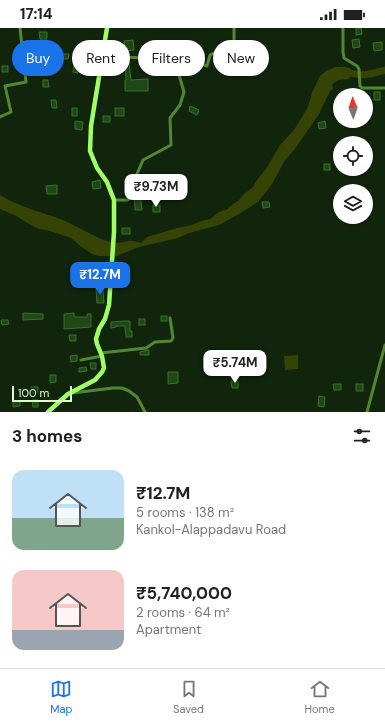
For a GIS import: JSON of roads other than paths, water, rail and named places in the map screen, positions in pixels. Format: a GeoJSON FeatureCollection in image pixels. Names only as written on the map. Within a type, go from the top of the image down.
{"type":"FeatureCollection","features":[{"type":"Feature","properties":{"kind":"main road"},"geometry":{"type":"LineString","coordinates":[[105,40],[107,28]]}},
{"type":"Feature","properties":{"kind":"main road"},"geometry":{"type":"LineString","coordinates":[[48,412],[68,394],[95,380],[104,368],[102,355],[96,339],[109,305],[114,232],[114,200],[107,182],[97,168],[90,151],[91,126],[99,76]]}},
{"type":"Feature","properties":{"kind":"street"},"geometry":{"type":"LineString","coordinates":[[0,118],[11,112],[5,86],[26,82],[20,28]]}},
{"type":"Feature","properties":{"kind":"street"},"geometry":{"type":"LineString","coordinates":[[205,66],[210,55],[234,43],[234,28]]}},
{"type":"Feature","properties":{"kind":"street"},"geometry":{"type":"LineString","coordinates":[[343,28],[344,58],[357,66],[359,69],[360,86],[362,88],[385,88]]}},
{"type":"Feature","properties":{"kind":"street"},"geometry":{"type":"LineString","coordinates":[[114,200],[128,200],[133,182],[143,160],[170,145],[170,118],[180,105],[184,92],[178,76]]}},
{"type":"Feature","properties":{"kind":"street"},"geometry":{"type":"LineString","coordinates":[[81,360],[146,348],[155,342],[171,341],[173,338],[170,318]]}},
{"type":"Feature","properties":{"kind":"street"},"geometry":{"type":"LineString","coordinates":[[367,412],[385,345]]}},
{"type":"Feature","properties":{"kind":"street"},"geometry":{"type":"LineString","coordinates":[[68,394],[122,388],[129,390],[137,397],[145,412]]}},
{"type":"Feature","properties":{"kind":"waterway"},"geometry":{"type":"LineString","coordinates":[[344,71],[365,75],[385,70]]}}]}
